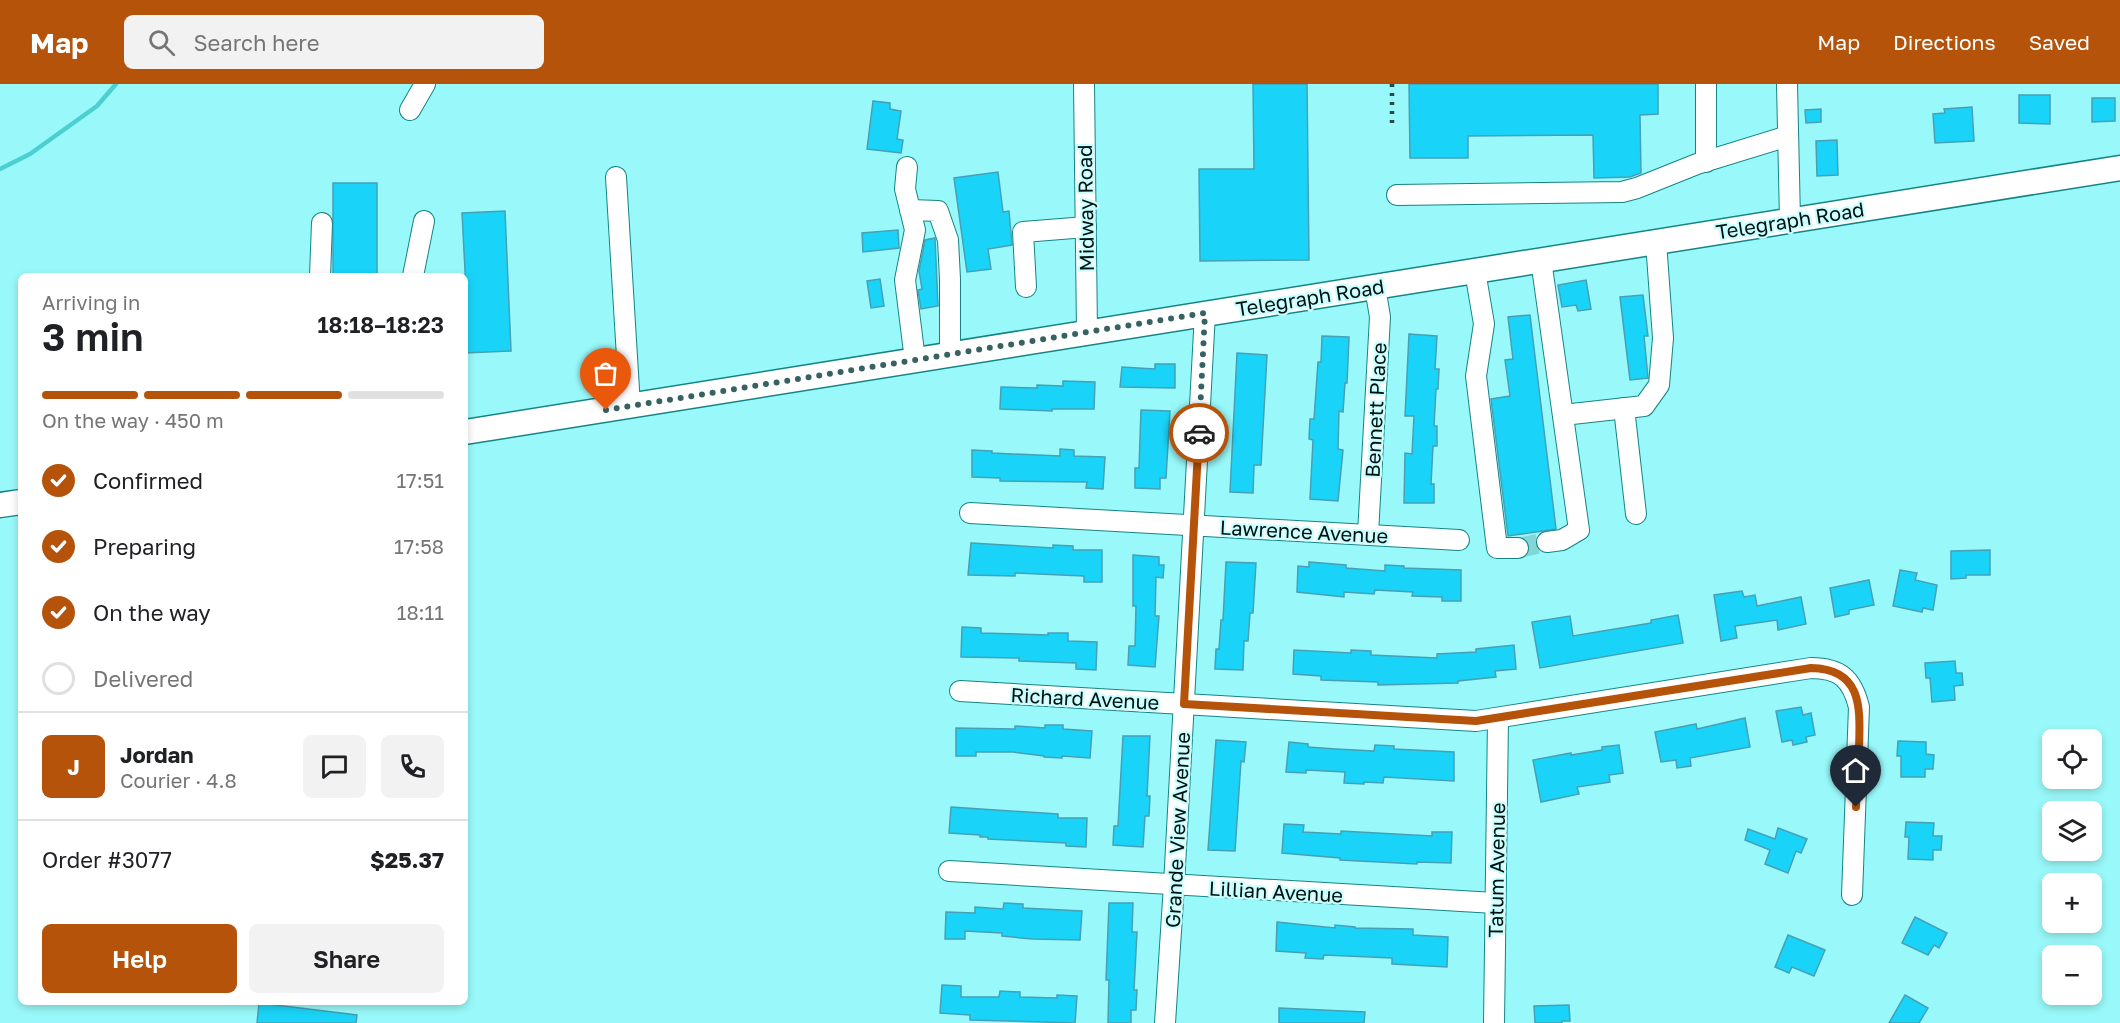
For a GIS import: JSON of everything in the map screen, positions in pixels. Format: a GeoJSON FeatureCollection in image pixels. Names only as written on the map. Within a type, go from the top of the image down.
{"type":"FeatureCollection","features":[{"type":"Feature","properties":{"kind":"main road","name":"Telegraph Road"},"geometry":{"type":"LineString","coordinates":[[468,432],[2120,168]]}},
{"type":"Feature","properties":{"kind":"main road"},"geometry":{"type":"LineString","coordinates":[[0,505],[18,502]]}},
{"type":"Feature","properties":{"kind":"street"},"geometry":{"type":"LineString","coordinates":[[410,110],[425,84]]}},
{"type":"Feature","properties":{"kind":"street","name":"Midway Road"},"geometry":{"type":"LineString","coordinates":[[1084,84],[1087,332]]}},
{"type":"Feature","properties":{"kind":"street"},"geometry":{"type":"LineString","coordinates":[[1706,84],[1706,162]]}},
{"type":"Feature","properties":{"kind":"street"},"geometry":{"type":"LineString","coordinates":[[1787,84],[1790,220]]}},
{"type":"Feature","properties":{"kind":"street"},"geometry":{"type":"LineString","coordinates":[[1397,195],[1622,192],[1788,136]]}},
{"type":"Feature","properties":{"kind":"street"},"geometry":{"type":"LineString","coordinates":[[907,167],[905,189],[915,230],[905,280],[915,360]]}},
{"type":"Feature","properties":{"kind":"street"},"geometry":{"type":"LineString","coordinates":[[616,177],[630,406]]}},
{"type":"Feature","properties":{"kind":"street"},"geometry":{"type":"LineString","coordinates":[[910,210],[938,211],[948,240],[950,354]]}},
{"type":"Feature","properties":{"kind":"street"},"geometry":{"type":"LineString","coordinates":[[414,273],[424,221]]}},
{"type":"Feature","properties":{"kind":"street"},"geometry":{"type":"LineString","coordinates":[[320,273],[322,223]]}},
{"type":"Feature","properties":{"kind":"street"},"geometry":{"type":"LineString","coordinates":[[1026,287],[1023,232],[1086,226]]}},
{"type":"Feature","properties":{"kind":"street"},"geometry":{"type":"LineString","coordinates":[[1563,415],[1644,406],[1659,385],[1664,338],[1656,242]]}},
{"type":"Feature","properties":{"kind":"street"},"geometry":{"type":"LineString","coordinates":[[1541,260],[1579,530],[1562,540],[1547,543]]}},
{"type":"Feature","properties":{"kind":"street"},"geometry":{"type":"LineString","coordinates":[[1475,271],[1484,324],[1476,376],[1497,548],[1518,548]]}},
{"type":"Feature","properties":{"kind":"street","name":"Bennett Place"},"geometry":{"type":"LineString","coordinates":[[1368,534],[1380,317],[1375,287]]}},
{"type":"Feature","properties":{"kind":"street","name":"Grande View Avenue"},"geometry":{"type":"LineString","coordinates":[[1165,1023],[1205,313]]}},
{"type":"Feature","properties":{"kind":"street"},"geometry":{"type":"LineString","coordinates":[[1624,408],[1636,514]]}},
{"type":"Feature","properties":{"kind":"street","name":"Lawrence Avenue"},"geometry":{"type":"LineString","coordinates":[[970,513],[1459,540]]}},
{"type":"Feature","properties":{"kind":"street","name":"Richard Avenue"},"geometry":{"type":"LineString","coordinates":[[960,691],[1476,721],[1811,668],[1830,669],[1845,677],[1854,691],[1859,707],[1852,895]]}},
{"type":"Feature","properties":{"kind":"street","name":"Tatum Avenue"},"geometry":{"type":"LineString","coordinates":[[1494,1023],[1498,718]]}},
{"type":"Feature","properties":{"kind":"street","name":"Lillian Avenue"},"geometry":{"type":"LineString","coordinates":[[949,871],[1495,903]]}},
{"type":"Feature","properties":{"kind":"building"},"geometry":{"type":"Polygon","coordinates":[[[1253,84],[1307,84],[1309,260],[1200,261],[1199,169],[1254,169],[1253,84]]]}},
{"type":"Feature","properties":{"kind":"building"},"geometry":{"type":"Polygon","coordinates":[[[1409,84],[1658,84],[1658,114],[1640,115],[1641,173],[1630,177],[1594,178],[1593,135],[1468,136],[1468,158],[1410,158],[1409,84]]]}},
{"type":"Feature","properties":{"kind":"building"},"geometry":{"type":"Polygon","coordinates":[[[2019,95],[2050,95],[2050,124],[2019,123],[2019,95]]]}},
{"type":"Feature","properties":{"kind":"building"},"geometry":{"type":"Polygon","coordinates":[[[2092,98],[2115,98],[2115,121],[2092,122],[2092,98]]]}},
{"type":"Feature","properties":{"kind":"building"},"geometry":{"type":"Polygon","coordinates":[[[873,101],[890,103],[890,109],[901,111],[897,139],[903,140],[901,153],[867,149],[873,101]]]}},
{"type":"Feature","properties":{"kind":"building"},"geometry":{"type":"Polygon","coordinates":[[[1972,107],[1974,141],[1935,143],[1933,114],[1945,113],[1944,109],[1972,107]]]}},
{"type":"Feature","properties":{"kind":"building"},"geometry":{"type":"Polygon","coordinates":[[[1821,109],[1821,122],[1806,123],[1805,110],[1821,109]]]}},
{"type":"Feature","properties":{"kind":"building"},"geometry":{"type":"Polygon","coordinates":[[[1837,140],[1838,175],[1817,176],[1816,141],[1837,140]]]}},
{"type":"Feature","properties":{"kind":"building"},"geometry":{"type":"Polygon","coordinates":[[[998,172],[1003,212],[1009,211],[1012,245],[988,249],[991,269],[967,272],[954,178],[998,172]]]}},
{"type":"Feature","properties":{"kind":"building"},"geometry":{"type":"Polygon","coordinates":[[[333,183],[377,183],[377,273],[333,273],[333,183]]]}},
{"type":"Feature","properties":{"kind":"building"},"geometry":{"type":"Polygon","coordinates":[[[505,211],[511,351],[468,353],[468,273],[465,273],[462,213],[505,211]]]}},
{"type":"Feature","properties":{"kind":"building"},"geometry":{"type":"Polygon","coordinates":[[[898,230],[899,248],[863,252],[862,233],[898,230]]]}},
{"type":"Feature","properties":{"kind":"building"},"geometry":{"type":"Polygon","coordinates":[[[935,238],[938,306],[921,309],[918,290],[922,289],[919,271],[925,240],[935,238]]]}},
{"type":"Feature","properties":{"kind":"building"},"geometry":{"type":"Polygon","coordinates":[[[880,279],[884,306],[871,308],[867,281],[880,279]]]}},
{"type":"Feature","properties":{"kind":"building"},"geometry":{"type":"Polygon","coordinates":[[[1586,280],[1591,309],[1578,311],[1576,305],[1562,307],[1558,285],[1586,280]]]}},
{"type":"Feature","properties":{"kind":"building"},"geometry":{"type":"Polygon","coordinates":[[[1643,295],[1648,336],[1644,336],[1648,378],[1630,380],[1620,297],[1643,295]]]}},
{"type":"Feature","properties":{"kind":"building"},"geometry":{"type":"Polygon","coordinates":[[[1530,315],[1556,529],[1508,536],[1491,399],[1510,396],[1505,360],[1513,359],[1508,317],[1530,315]]]}},
{"type":"Feature","properties":{"kind":"building"},"geometry":{"type":"Polygon","coordinates":[[[1409,334],[1437,336],[1435,369],[1439,369],[1434,426],[1437,426],[1437,446],[1433,446],[1431,484],[1434,484],[1434,503],[1404,503],[1405,453],[1412,454],[1414,416],[1405,416],[1409,334]]]}},
{"type":"Feature","properties":{"kind":"building"},"geometry":{"type":"Polygon","coordinates":[[[1322,336],[1349,337],[1347,383],[1345,383],[1343,412],[1339,411],[1338,449],[1343,450],[1338,501],[1310,499],[1313,440],[1309,439],[1310,419],[1314,419],[1322,336]]]}},
{"type":"Feature","properties":{"kind":"building"},"geometry":{"type":"Polygon","coordinates":[[[1237,353],[1267,355],[1261,465],[1254,465],[1253,493],[1230,492],[1237,353]]]}},
{"type":"Feature","properties":{"kind":"building"},"geometry":{"type":"Polygon","coordinates":[[[1155,364],[1175,364],[1175,388],[1120,387],[1122,367],[1155,369],[1155,364]]]}},
{"type":"Feature","properties":{"kind":"building"},"geometry":{"type":"Polygon","coordinates":[[[1063,381],[1095,382],[1094,409],[1052,409],[1052,411],[1000,409],[1001,387],[1063,386],[1063,381]]]}},
{"type":"Feature","properties":{"kind":"building"},"geometry":{"type":"Polygon","coordinates":[[[1141,410],[1170,411],[1166,478],[1160,478],[1160,489],[1135,488],[1135,468],[1139,468],[1141,410]]]}},
{"type":"Feature","properties":{"kind":"building"},"geometry":{"type":"Polygon","coordinates":[[[1060,449],[1074,450],[1074,456],[1105,457],[1103,489],[1086,488],[1087,482],[1000,481],[1000,478],[972,477],[972,450],[1060,456],[1060,449]]]}},
{"type":"Feature","properties":{"kind":"building"},"geometry":{"type":"Polygon","coordinates":[[[971,543],[1053,548],[1053,545],[1073,546],[1073,550],[1102,550],[1102,582],[1084,582],[1084,576],[1015,573],[1015,576],[968,575],[971,543]]]}},
{"type":"Feature","properties":{"kind":"building"},"geometry":{"type":"Polygon","coordinates":[[[1990,550],[1990,575],[1966,575],[1966,578],[1951,579],[1951,551],[1990,550]]]}},
{"type":"Feature","properties":{"kind":"building"},"geometry":{"type":"Polygon","coordinates":[[[1133,555],[1159,557],[1159,565],[1164,565],[1163,578],[1156,577],[1155,616],[1159,616],[1155,667],[1128,665],[1129,646],[1135,646],[1136,606],[1133,606],[1133,555]]]}},
{"type":"Feature","properties":{"kind":"building"},"geometry":{"type":"Polygon","coordinates":[[[1226,562],[1256,563],[1253,613],[1250,613],[1248,641],[1244,641],[1243,670],[1215,669],[1216,649],[1219,649],[1221,620],[1223,620],[1226,562]]]}},
{"type":"Feature","properties":{"kind":"building"},"geometry":{"type":"Polygon","coordinates":[[[1309,562],[1385,571],[1385,565],[1461,570],[1461,601],[1442,601],[1442,597],[1412,596],[1413,592],[1375,590],[1374,594],[1344,592],[1344,597],[1297,592],[1298,566],[1309,567],[1309,562]]]}},
{"type":"Feature","properties":{"kind":"building"},"geometry":{"type":"Polygon","coordinates":[[[1900,570],[1917,573],[1915,580],[1937,585],[1933,610],[1923,608],[1922,612],[1893,606],[1900,570]]]}},
{"type":"Feature","properties":{"kind":"building"},"geometry":{"type":"Polygon","coordinates":[[[1869,580],[1874,605],[1849,610],[1849,614],[1835,617],[1830,588],[1869,580]]]}},
{"type":"Feature","properties":{"kind":"building"},"geometry":{"type":"Polygon","coordinates":[[[1742,591],[1744,597],[1755,595],[1757,606],[1801,597],[1806,624],[1778,630],[1777,620],[1735,626],[1737,638],[1721,641],[1714,595],[1742,591]]]}},
{"type":"Feature","properties":{"kind":"building"},"geometry":{"type":"Polygon","coordinates":[[[1678,615],[1683,643],[1540,668],[1532,622],[1570,616],[1573,636],[1651,623],[1651,620],[1678,615]]]}},
{"type":"Feature","properties":{"kind":"building"},"geometry":{"type":"Polygon","coordinates":[[[962,627],[981,628],[981,633],[1048,635],[1048,633],[1068,633],[1068,641],[1097,642],[1096,670],[1076,669],[1076,663],[1019,661],[1019,658],[961,657],[962,627]]]}},
{"type":"Feature","properties":{"kind":"building"},"geometry":{"type":"Polygon","coordinates":[[[1514,645],[1516,669],[1495,671],[1496,677],[1458,681],[1458,683],[1378,685],[1378,682],[1321,680],[1321,676],[1293,674],[1294,650],[1351,653],[1351,650],[1371,651],[1371,655],[1437,658],[1437,654],[1476,652],[1476,649],[1514,645]]]}},
{"type":"Feature","properties":{"kind":"building"},"geometry":{"type":"Polygon","coordinates":[[[1955,661],[1956,673],[1962,673],[1963,685],[1954,686],[1955,700],[1932,702],[1930,678],[1926,678],[1925,663],[1955,661]]]}},
{"type":"Feature","properties":{"kind":"building"},"geometry":{"type":"Polygon","coordinates":[[[1801,707],[1803,715],[1811,713],[1815,735],[1806,737],[1807,742],[1793,745],[1792,740],[1782,742],[1776,711],[1801,707]]]}},
{"type":"Feature","properties":{"kind":"building"},"geometry":{"type":"Polygon","coordinates":[[[1745,718],[1750,747],[1690,758],[1691,766],[1677,768],[1676,760],[1661,762],[1655,732],[1696,724],[1697,729],[1745,718]]]}},
{"type":"Feature","properties":{"kind":"building"},"geometry":{"type":"Polygon","coordinates":[[[1045,725],[1063,725],[1063,729],[1092,731],[1090,758],[1044,757],[1013,752],[976,752],[976,756],[956,756],[956,728],[1015,729],[1015,726],[1045,728],[1045,725]]]}},
{"type":"Feature","properties":{"kind":"building"},"geometry":{"type":"Polygon","coordinates":[[[1123,736],[1150,736],[1147,796],[1150,796],[1149,816],[1145,816],[1143,847],[1113,845],[1114,826],[1118,826],[1123,736]]]}},
{"type":"Feature","properties":{"kind":"building"},"geometry":{"type":"Polygon","coordinates":[[[1216,740],[1246,742],[1244,762],[1241,761],[1235,851],[1208,850],[1216,740]]]}},
{"type":"Feature","properties":{"kind":"building"},"geometry":{"type":"Polygon","coordinates":[[[1898,741],[1926,742],[1926,754],[1934,755],[1933,769],[1925,769],[1925,777],[1901,777],[1901,756],[1897,756],[1898,741]]]}},
{"type":"Feature","properties":{"kind":"building"},"geometry":{"type":"Polygon","coordinates":[[[1289,742],[1308,744],[1308,747],[1336,749],[1374,751],[1375,745],[1394,746],[1394,749],[1454,752],[1454,781],[1384,777],[1383,783],[1344,783],[1345,772],[1306,770],[1306,773],[1286,772],[1289,742]]]}},
{"type":"Feature","properties":{"kind":"building"},"geometry":{"type":"Polygon","coordinates":[[[1619,745],[1623,773],[1609,775],[1610,782],[1577,787],[1579,794],[1541,802],[1533,760],[1602,750],[1602,747],[1619,745]]]}},
{"type":"Feature","properties":{"kind":"building"},"geometry":{"type":"Polygon","coordinates":[[[951,807],[1058,814],[1058,818],[1087,818],[1086,847],[1066,846],[1066,843],[988,839],[980,835],[949,833],[951,807]]]}},
{"type":"Feature","properties":{"kind":"building"},"geometry":{"type":"Polygon","coordinates":[[[1906,822],[1934,823],[1933,836],[1942,836],[1941,850],[1933,850],[1933,860],[1908,859],[1909,837],[1905,837],[1906,822]]]}},
{"type":"Feature","properties":{"kind":"building"},"geometry":{"type":"Polygon","coordinates":[[[1284,824],[1304,825],[1303,832],[1341,834],[1341,831],[1432,836],[1432,832],[1452,832],[1451,863],[1417,862],[1417,864],[1340,860],[1340,858],[1282,853],[1284,824]]]}},
{"type":"Feature","properties":{"kind":"building"},"geometry":{"type":"Polygon","coordinates":[[[1778,828],[1807,839],[1801,853],[1796,851],[1788,873],[1765,864],[1770,850],[1745,840],[1748,829],[1775,839],[1778,828]]]}},
{"type":"Feature","properties":{"kind":"building"},"geometry":{"type":"Polygon","coordinates":[[[1004,903],[1023,904],[1023,908],[1082,911],[1080,940],[1032,939],[1002,936],[1002,933],[965,931],[965,939],[945,939],[946,912],[975,913],[975,907],[1003,909],[1004,903]]]}},
{"type":"Feature","properties":{"kind":"building"},"geometry":{"type":"Polygon","coordinates":[[[1109,903],[1133,903],[1132,932],[1137,932],[1134,990],[1137,990],[1136,1010],[1131,1010],[1131,1023],[1108,1023],[1109,980],[1106,980],[1109,903]]]}},
{"type":"Feature","properties":{"kind":"building"},"geometry":{"type":"Polygon","coordinates":[[[1915,917],[1947,933],[1939,948],[1934,945],[1928,955],[1902,943],[1915,917]]]}},
{"type":"Feature","properties":{"kind":"building"},"geometry":{"type":"Polygon","coordinates":[[[1277,922],[1335,928],[1335,925],[1355,928],[1413,929],[1413,935],[1448,937],[1447,967],[1392,964],[1392,958],[1324,955],[1323,959],[1305,958],[1306,953],[1276,951],[1277,922]]]}},
{"type":"Feature","properties":{"kind":"building"},"geometry":{"type":"Polygon","coordinates":[[[1788,935],[1825,950],[1814,976],[1792,967],[1789,973],[1775,967],[1788,935]]]}},
{"type":"Feature","properties":{"kind":"building"},"geometry":{"type":"Polygon","coordinates":[[[942,985],[961,986],[961,997],[999,997],[1000,991],[1020,992],[1020,997],[1077,996],[1075,1023],[970,1020],[970,1015],[940,1013],[942,985]]]}},
{"type":"Feature","properties":{"kind":"building"},"geometry":{"type":"Polygon","coordinates":[[[1905,995],[1928,1008],[1919,1023],[1889,1023],[1905,995]]]}},
{"type":"Feature","properties":{"kind":"building"},"geometry":{"type":"Polygon","coordinates":[[[259,1005],[357,1015],[356,1023],[257,1023],[259,1005]]]}},
{"type":"Feature","properties":{"kind":"building"},"geometry":{"type":"Polygon","coordinates":[[[1569,1005],[1570,1021],[1535,1023],[1534,1006],[1569,1005]]]}},
{"type":"Feature","properties":{"kind":"building"},"geometry":{"type":"Polygon","coordinates":[[[1279,1008],[1365,1012],[1364,1023],[1279,1023],[1279,1008]]]}},
{"type":"Feature","properties":{"kind":"waterway"},"geometry":{"type":"LineString","coordinates":[[0,169],[30,154],[97,106],[116,84]]}},
{"type":"Feature","properties":{"kind":"tunnel"},"geometry":{"type":"LineString","coordinates":[[1518,548],[1547,542]]}},
{"type":"Feature","properties":{"kind":"railway"},"geometry":{"type":"LineString","coordinates":[[1392,84],[1392,126]]}},
{"type":"Feature","properties":{"kind":"way so far"},"geometry":{"type":"LineString","coordinates":[[606,410],[1205,313],[1199,433]]}},
{"type":"Feature","properties":{"kind":"route"},"geometry":{"type":"LineString","coordinates":[[1199,433],[1184,704],[1476,721],[1811,668],[1830,669],[1845,677],[1851,685],[1859,707],[1856,807]]}}]}
